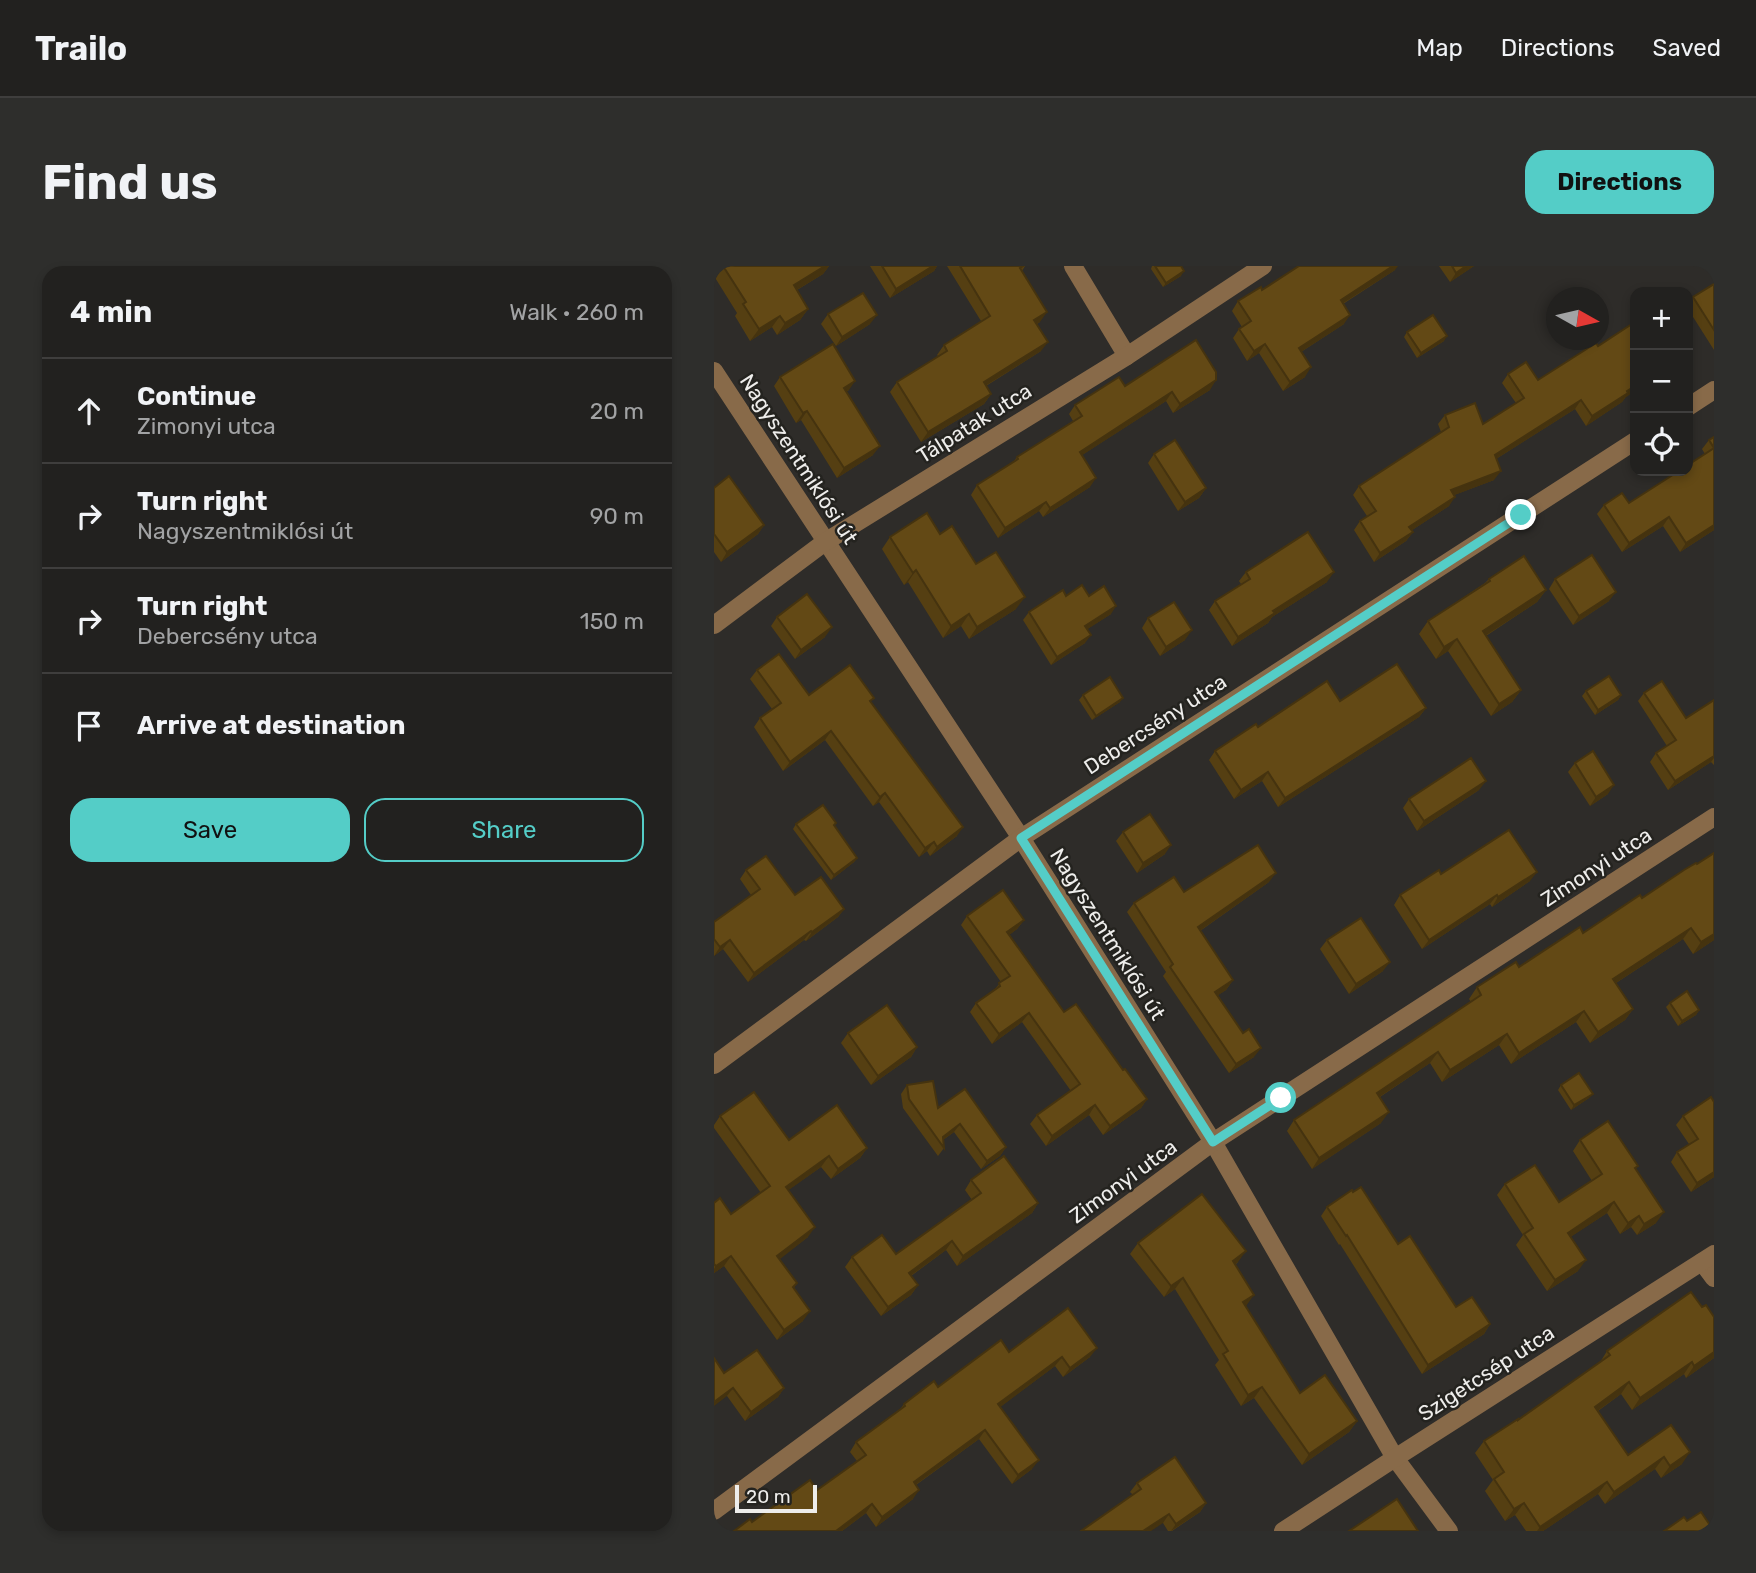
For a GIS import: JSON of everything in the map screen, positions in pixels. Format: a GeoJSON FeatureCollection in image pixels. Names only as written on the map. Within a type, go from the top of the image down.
{"type":"FeatureCollection","features":[{"type":"Feature","properties":{"kind":"street"},"geometry":{"type":"LineString","coordinates":[[1073,266],[1127,356]]}},
{"type":"Feature","properties":{"kind":"street","name":"Tálpatak utca"},"geometry":{"type":"LineString","coordinates":[[714,625],[825,542],[1127,356],[1263,266]]}},
{"type":"Feature","properties":{"kind":"street","name":"Nagyszentmiklósi út"},"geometry":{"type":"LineString","coordinates":[[714,371],[1021,838],[1213,1142],[1395,1458],[1449,1531]]}},
{"type":"Feature","properties":{"kind":"street"},"geometry":{"type":"LineString","coordinates":[[1693,404],[1714,390]]}},
{"type":"Feature","properties":{"kind":"street","name":"Debercsény utca"},"geometry":{"type":"LineString","coordinates":[[714,1065],[1021,838],[1630,444]]}},
{"type":"Feature","properties":{"kind":"street","name":"Zimonyi utca"},"geometry":{"type":"LineString","coordinates":[[714,1511],[1213,1142],[1714,817]]}},
{"type":"Feature","properties":{"kind":"street"},"geometry":{"type":"LineString","coordinates":[[1708,1258],[1714,1278]]}},
{"type":"Feature","properties":{"kind":"street","name":"Szigetcsép utca"},"geometry":{"type":"LineString","coordinates":[[1283,1531],[1708,1258]]}},
{"type":"Feature","properties":{"kind":"building"},"geometry":{"type":"Polygon","coordinates":[[[723,266],[825,266],[794,285],[808,309],[785,323],[780,316],[759,329],[743,304],[746,302],[723,266]]]}},
{"type":"Feature","properties":{"kind":"building"},"geometry":{"type":"Polygon","coordinates":[[[882,266],[933,266],[896,289],[882,266]]]}},
{"type":"Feature","properties":{"kind":"building"},"geometry":{"type":"Polygon","coordinates":[[[960,266],[1023,266],[1020,268],[1047,312],[1034,320],[1048,342],[984,382],[991,394],[928,432],[897,382],[947,351],[944,345],[990,316],[960,266]]]}},
{"type":"Feature","properties":{"kind":"building"},"geometry":{"type":"Polygon","coordinates":[[[1155,266],[1181,266],[1184,271],[1166,283],[1155,266]]]}},
{"type":"Feature","properties":{"kind":"building"},"geometry":{"type":"Polygon","coordinates":[[[1299,266],[1393,266],[1341,300],[1350,315],[1299,348],[1311,367],[1290,382],[1265,344],[1254,351],[1239,329],[1251,321],[1238,301],[1261,287],[1262,290],[1299,266]]]}},
{"type":"Feature","properties":{"kind":"building"},"geometry":{"type":"Polygon","coordinates":[[[1452,266],[1466,266],[1456,273],[1452,266]]]}},
{"type":"Feature","properties":{"kind":"building"},"geometry":{"type":"Polygon","coordinates":[[[1714,284],[1714,330],[1693,297],[1714,284]]]}},
{"type":"Feature","properties":{"kind":"building"},"geometry":{"type":"Polygon","coordinates":[[[863,293],[877,315],[842,337],[828,314],[863,293]]]}},
{"type":"Feature","properties":{"kind":"building"},"geometry":{"type":"Polygon","coordinates":[[[1433,315],[1447,336],[1421,353],[1407,332],[1433,315]]]}},
{"type":"Feature","properties":{"kind":"building"},"geometry":{"type":"Polygon","coordinates":[[[1630,325],[1628,393],[1592,416],[1581,400],[1495,455],[1501,471],[1451,490],[1455,497],[1409,527],[1413,532],[1380,553],[1360,521],[1376,511],[1359,486],[1449,427],[1445,415],[1475,403],[1483,424],[1524,398],[1508,374],[1526,362],[1538,380],[1585,350],[1609,350],[1609,339],[1630,325]]]}},
{"type":"Feature","properties":{"kind":"building"},"geometry":{"type":"Polygon","coordinates":[[[1196,340],[1216,372],[1216,380],[1180,404],[1172,392],[1080,452],[1096,478],[1050,508],[1046,502],[1005,528],[977,485],[1082,416],[1075,405],[1119,377],[1125,386],[1196,340]]]}},
{"type":"Feature","properties":{"kind":"building"},"geometry":{"type":"Polygon","coordinates":[[[833,344],[855,381],[844,388],[880,446],[844,468],[807,411],[803,413],[780,377],[833,344]]]}},
{"type":"Feature","properties":{"kind":"building"},"geometry":{"type":"Polygon","coordinates":[[[1175,440],[1206,488],[1185,502],[1154,454],[1175,440]]]}},
{"type":"Feature","properties":{"kind":"building"},"geometry":{"type":"Polygon","coordinates":[[[1714,448],[1714,525],[1686,543],[1669,517],[1629,543],[1604,505],[1622,493],[1629,503],[1671,476],[1693,476],[1693,462],[1714,448]]]}},
{"type":"Feature","properties":{"kind":"building"},"geometry":{"type":"Polygon","coordinates":[[[729,476],[764,525],[727,552],[714,534],[714,488],[729,476]]]}},
{"type":"Feature","properties":{"kind":"building"},"geometry":{"type":"Polygon","coordinates":[[[927,513],[940,534],[952,526],[976,564],[996,552],[1025,597],[977,627],[969,614],[951,626],[916,570],[913,573],[890,537],[927,513]]]}},
{"type":"Feature","properties":{"kind":"building"},"geometry":{"type":"Polygon","coordinates":[[[1308,532],[1334,572],[1238,637],[1215,601],[1250,579],[1246,572],[1308,532]]]}},
{"type":"Feature","properties":{"kind":"building"},"geometry":{"type":"Polygon","coordinates":[[[1592,555],[1616,592],[1579,616],[1555,579],[1592,555]]]}},
{"type":"Feature","properties":{"kind":"building"},"geometry":{"type":"Polygon","coordinates":[[[1524,556],[1546,590],[1483,631],[1521,690],[1499,704],[1457,639],[1444,647],[1428,621],[1524,556]]]}},
{"type":"Feature","properties":{"kind":"building"},"geometry":{"type":"Polygon","coordinates":[[[1082,585],[1089,596],[1104,586],[1116,606],[1085,626],[1091,635],[1057,657],[1029,612],[1063,590],[1066,596],[1082,585]]]}},
{"type":"Feature","properties":{"kind":"building"},"geometry":{"type":"Polygon","coordinates":[[[807,594],[832,627],[801,650],[777,617],[807,594]]]}},
{"type":"Feature","properties":{"kind":"building"},"geometry":{"type":"Polygon","coordinates":[[[1174,602],[1192,630],[1166,647],[1148,618],[1174,602]]]}},
{"type":"Feature","properties":{"kind":"building"},"geometry":{"type":"Polygon","coordinates":[[[779,654],[809,695],[850,665],[874,698],[870,701],[963,827],[937,847],[934,842],[925,848],[885,793],[880,797],[831,731],[790,762],[760,718],[781,703],[757,670],[779,654]]]}},
{"type":"Feature","properties":{"kind":"building"},"geometry":{"type":"Polygon","coordinates":[[[1397,664],[1426,708],[1285,798],[1268,772],[1241,790],[1215,751],[1256,724],[1258,727],[1327,681],[1340,701],[1397,664]]]}},
{"type":"Feature","properties":{"kind":"building"},"geometry":{"type":"Polygon","coordinates":[[[1609,676],[1621,695],[1598,710],[1586,691],[1609,676]]]}},
{"type":"Feature","properties":{"kind":"building"},"geometry":{"type":"Polygon","coordinates":[[[1110,677],[1123,698],[1096,716],[1083,695],[1110,677]]]}},
{"type":"Feature","properties":{"kind":"building"},"geometry":{"type":"Polygon","coordinates":[[[1662,681],[1686,718],[1714,700],[1714,756],[1675,781],[1656,753],[1676,740],[1644,693],[1662,681]]]}},
{"type":"Feature","properties":{"kind":"building"},"geometry":{"type":"Polygon","coordinates":[[[1593,751],[1614,785],[1596,797],[1575,763],[1593,751]]]}},
{"type":"Feature","properties":{"kind":"building"},"geometry":{"type":"Polygon","coordinates":[[[1471,758],[1486,781],[1424,821],[1409,799],[1471,758]]]}},
{"type":"Feature","properties":{"kind":"building"},"geometry":{"type":"Polygon","coordinates":[[[823,805],[857,858],[834,875],[796,824],[823,805]]]}},
{"type":"Feature","properties":{"kind":"building"},"geometry":{"type":"Polygon","coordinates":[[[1150,814],[1171,845],[1143,863],[1123,832],[1150,814]]]}},
{"type":"Feature","properties":{"kind":"building"},"geometry":{"type":"Polygon","coordinates":[[[1509,830],[1537,872],[1429,940],[1400,895],[1439,870],[1441,874],[1509,830]]]}},
{"type":"Feature","properties":{"kind":"building"},"geometry":{"type":"Polygon","coordinates":[[[1258,845],[1276,873],[1198,927],[1233,980],[1215,992],[1243,1033],[1249,1029],[1261,1048],[1236,1064],[1170,967],[1173,964],[1134,903],[1174,877],[1184,892],[1258,845]]]}},
{"type":"Feature","properties":{"kind":"building"},"geometry":{"type":"Polygon","coordinates":[[[1714,853],[1714,934],[1701,942],[1691,928],[1613,979],[1633,1009],[1598,1032],[1584,1011],[1519,1053],[1507,1034],[1450,1070],[1438,1052],[1377,1093],[1389,1112],[1319,1158],[1294,1120],[1481,995],[1477,987],[1516,962],[1519,967],[1580,927],[1583,933],[1640,895],[1642,898],[1714,853]]]}},
{"type":"Feature","properties":{"kind":"building"},"geometry":{"type":"Polygon","coordinates":[[[766,856],[795,895],[821,877],[844,909],[754,973],[730,940],[720,947],[714,939],[714,922],[760,889],[746,870],[766,856]]]}},
{"type":"Feature","properties":{"kind":"building"},"geometry":{"type":"Polygon","coordinates":[[[1003,890],[1024,920],[1007,932],[1064,1012],[1076,1004],[1147,1099],[1110,1126],[1095,1105],[1052,1136],[1037,1115],[1080,1084],[1029,1013],[999,1034],[976,1003],[1010,976],[967,916],[1003,890]]]}},
{"type":"Feature","properties":{"kind":"building"},"geometry":{"type":"Polygon","coordinates":[[[1361,918],[1390,962],[1356,984],[1327,940],[1361,918]]]}},
{"type":"Feature","properties":{"kind":"building"},"geometry":{"type":"Polygon","coordinates":[[[1687,991],[1699,1010],[1682,1021],[1670,1003],[1687,991]]]}},
{"type":"Feature","properties":{"kind":"building"},"geometry":{"type":"Polygon","coordinates":[[[887,1005],[917,1047],[878,1076],[848,1033],[887,1005]]]}},
{"type":"Feature","properties":{"kind":"building"},"geometry":{"type":"Polygon","coordinates":[[[1579,1073],[1593,1094],[1574,1105],[1561,1085],[1579,1073]]]}},
{"type":"Feature","properties":{"kind":"building"},"geometry":{"type":"Polygon","coordinates":[[[933,1081],[938,1108],[965,1089],[1006,1147],[987,1161],[960,1124],[943,1137],[944,1148],[909,1099],[907,1085],[933,1081]]]}},
{"type":"Feature","properties":{"kind":"building"},"geometry":{"type":"Polygon","coordinates":[[[754,1092],[789,1140],[837,1105],[867,1148],[838,1169],[829,1156],[786,1187],[815,1227],[777,1256],[797,1283],[793,1287],[810,1311],[784,1330],[731,1256],[716,1266],[714,1264],[714,1203],[720,1198],[731,1214],[770,1186],[720,1116],[754,1092]]]}},
{"type":"Feature","properties":{"kind":"building"},"geometry":{"type":"Polygon","coordinates":[[[1711,1097],[1714,1102],[1714,1172],[1697,1183],[1677,1152],[1698,1139],[1683,1116],[1711,1097]]]}},
{"type":"Feature","properties":{"kind":"building"},"geometry":{"type":"Polygon","coordinates":[[[1608,1121],[1664,1212],[1644,1224],[1639,1216],[1628,1223],[1614,1202],[1568,1233],[1586,1260],[1555,1280],[1524,1234],[1533,1228],[1505,1184],[1535,1165],[1559,1202],[1602,1174],[1580,1140],[1608,1121]]]}},
{"type":"Feature","properties":{"kind":"building"},"geometry":{"type":"Polygon","coordinates":[[[1004,1156],[1038,1203],[963,1256],[952,1241],[909,1273],[918,1285],[888,1307],[852,1257],[882,1235],[896,1254],[981,1193],[971,1180],[1004,1156]]]}},
{"type":"Feature","properties":{"kind":"building"},"geometry":{"type":"Polygon","coordinates":[[[1361,1187],[1398,1244],[1410,1236],[1456,1307],[1472,1297],[1490,1324],[1428,1365],[1327,1207],[1361,1187]]]}},
{"type":"Feature","properties":{"kind":"building"},"geometry":{"type":"Polygon","coordinates":[[[1202,1194],[1246,1251],[1233,1261],[1254,1295],[1243,1302],[1300,1393],[1325,1375],[1357,1421],[1309,1454],[1262,1387],[1248,1395],[1223,1354],[1228,1351],[1183,1278],[1171,1286],[1138,1243],[1202,1194]]]}},
{"type":"Feature","properties":{"kind":"building"},"geometry":{"type":"Polygon","coordinates":[[[1691,1292],[1702,1307],[1706,1305],[1714,1317],[1714,1352],[1694,1366],[1692,1362],[1640,1398],[1629,1382],[1595,1407],[1628,1455],[1671,1425],[1690,1452],[1670,1466],[1664,1457],[1614,1492],[1607,1482],[1540,1527],[1524,1503],[1514,1509],[1494,1479],[1504,1472],[1484,1441],[1610,1355],[1607,1351],[1691,1292]]]}},
{"type":"Feature","properties":{"kind":"building"},"geometry":{"type":"Polygon","coordinates":[[[1068,1308],[1097,1348],[1070,1368],[1062,1357],[998,1404],[1039,1460],[1018,1475],[985,1430],[914,1482],[919,1490],[882,1517],[872,1504],[836,1531],[734,1531],[750,1519],[752,1522],[810,1480],[817,1490],[866,1455],[856,1442],[934,1381],[938,1387],[1001,1340],[1009,1352],[1068,1308]]]}},
{"type":"Feature","properties":{"kind":"building"},"geometry":{"type":"Polygon","coordinates":[[[757,1350],[784,1388],[751,1412],[733,1388],[714,1402],[714,1358],[724,1373],[757,1350]]]}},
{"type":"Feature","properties":{"kind":"building"},"geometry":{"type":"Polygon","coordinates":[[[1175,1457],[1206,1503],[1176,1524],[1169,1514],[1143,1531],[1081,1531],[1141,1489],[1137,1483],[1175,1457]]]}},
{"type":"Feature","properties":{"kind":"building"},"geometry":{"type":"Polygon","coordinates":[[[1397,1499],[1418,1531],[1349,1531],[1397,1499]]]}},
{"type":"Feature","properties":{"kind":"building"},"geometry":{"type":"Polygon","coordinates":[[[1701,1512],[1714,1531],[1664,1531],[1684,1517],[1687,1521],[1701,1512]]]}},
{"type":"Feature","properties":{"kind":"route"},"geometry":{"type":"LineString","coordinates":[[1281,1098],[1213,1142],[1021,838],[1521,515]]}}]}
